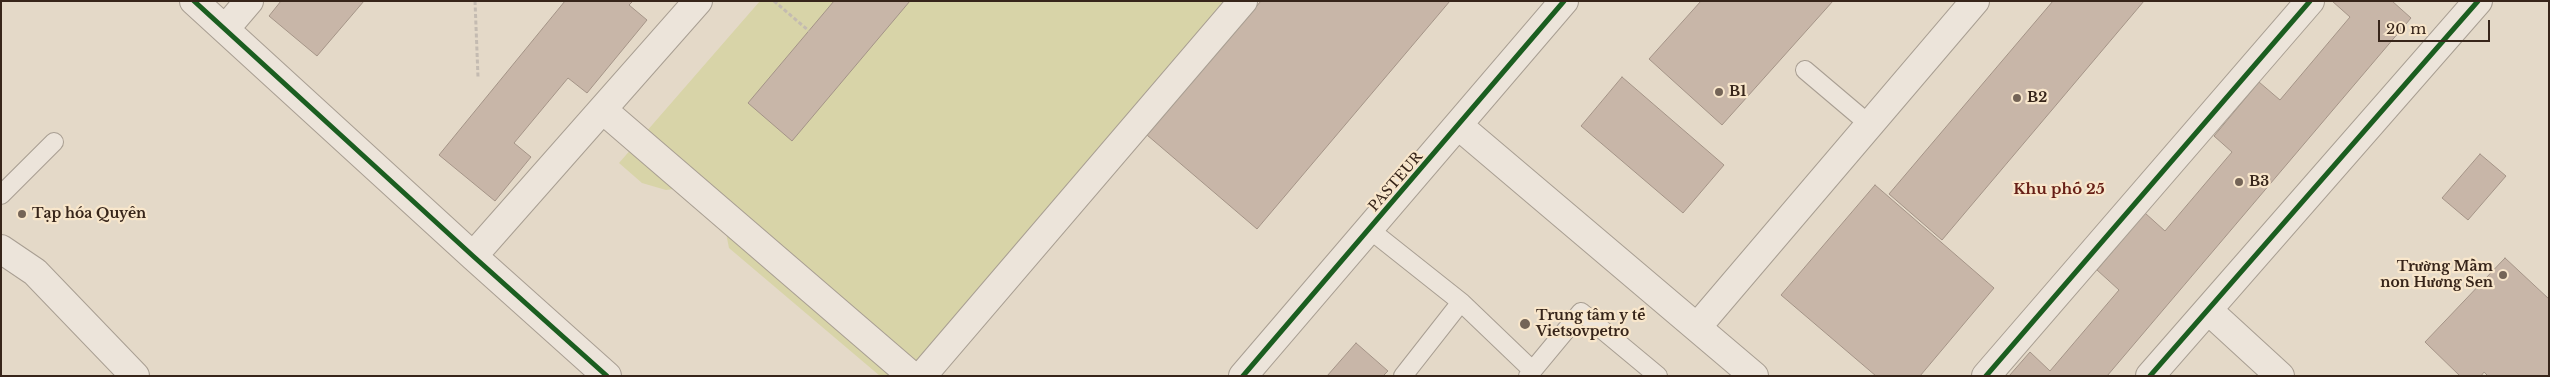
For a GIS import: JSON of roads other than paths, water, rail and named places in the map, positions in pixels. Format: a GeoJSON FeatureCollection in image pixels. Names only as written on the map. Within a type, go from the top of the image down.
{"type":"FeatureCollection","features":[{"type":"Feature","properties":{"kind":"street"},"geometry":{"type":"LineString","coordinates":[[194,1],[226,28],[473,256],[608,376]]}},
{"type":"Feature","properties":{"kind":"street"},"geometry":{"type":"LineString","coordinates":[[226,28],[248,1]]}},
{"type":"Feature","properties":{"kind":"street"},"geometry":{"type":"LineString","coordinates":[[473,256],[698,1]]}},
{"type":"Feature","properties":{"kind":"street"},"geometry":{"type":"LineString","coordinates":[[922,376],[1243,1]]}},
{"type":"Feature","properties":{"kind":"street","name":"PASTEUR"},"geometry":{"type":"LineString","coordinates":[[1243,376],[1459,126],[1564,1]]}},
{"type":"Feature","properties":{"kind":"street"},"geometry":{"type":"LineString","coordinates":[[1698,326],[1975,1]]}},
{"type":"Feature","properties":{"kind":"street"},"geometry":{"type":"LineString","coordinates":[[1986,376],[2310,1]]}},
{"type":"Feature","properties":{"kind":"street"},"geometry":{"type":"LineString","coordinates":[[2150,376],[2478,1]]}},
{"type":"Feature","properties":{"kind":"street"},"geometry":{"type":"LineString","coordinates":[[602,110],[912,376]]}},
{"type":"Feature","properties":{"kind":"street"},"geometry":{"type":"LineString","coordinates":[[1459,126],[1698,326],[1754,376]]}},
{"type":"Feature","properties":{"kind":"street"},"geometry":{"type":"LineString","coordinates":[[1,249],[35,272],[135,376]]}},
{"type":"Feature","properties":{"kind":"street"},"geometry":{"type":"LineString","coordinates":[[2208,310],[2280,376]]}},
{"type":"Feature","properties":{"kind":"lane"},"geometry":{"type":"LineString","coordinates":[[1805,70],[1870,125]]}},
{"type":"Feature","properties":{"kind":"lane"},"geometry":{"type":"LineString","coordinates":[[1,195],[54,142]]}},
{"type":"Feature","properties":{"kind":"lane"},"geometry":{"type":"LineString","coordinates":[[1369,229],[1461,302],[1530,373],[1581,312],[1658,376]]}},
{"type":"Feature","properties":{"kind":"lane"},"geometry":{"type":"LineString","coordinates":[[1402,376],[1461,302]]}},
{"type":"Feature","properties":{"kind":"place","name":"B1"},"geometry":{"type":"Point","coordinates":[1719,92]}},
{"type":"Feature","properties":{"kind":"place","name":"B2"},"geometry":{"type":"Point","coordinates":[2017,98]}},
{"type":"Feature","properties":{"kind":"place","name":"B3"},"geometry":{"type":"Point","coordinates":[2239,182]}},
{"type":"Feature","properties":{"kind":"place","name":"Tạp hóa Quyên"},"geometry":{"type":"Point","coordinates":[22,214]}},
{"type":"Feature","properties":{"kind":"place","name":"Trường Mầm non Hương Sen"},"geometry":{"type":"Point","coordinates":[2503,275]}},
{"type":"Feature","properties":{"kind":"place","name":"Trung tâm y tế Vietsovpetro"},"geometry":{"type":"Point","coordinates":[1525,324]}},
{"type":"Feature","properties":{"kind":"district","name":"Khu phố 25"},"geometry":{"type":"Point","coordinates":[2059,190]}}]}
